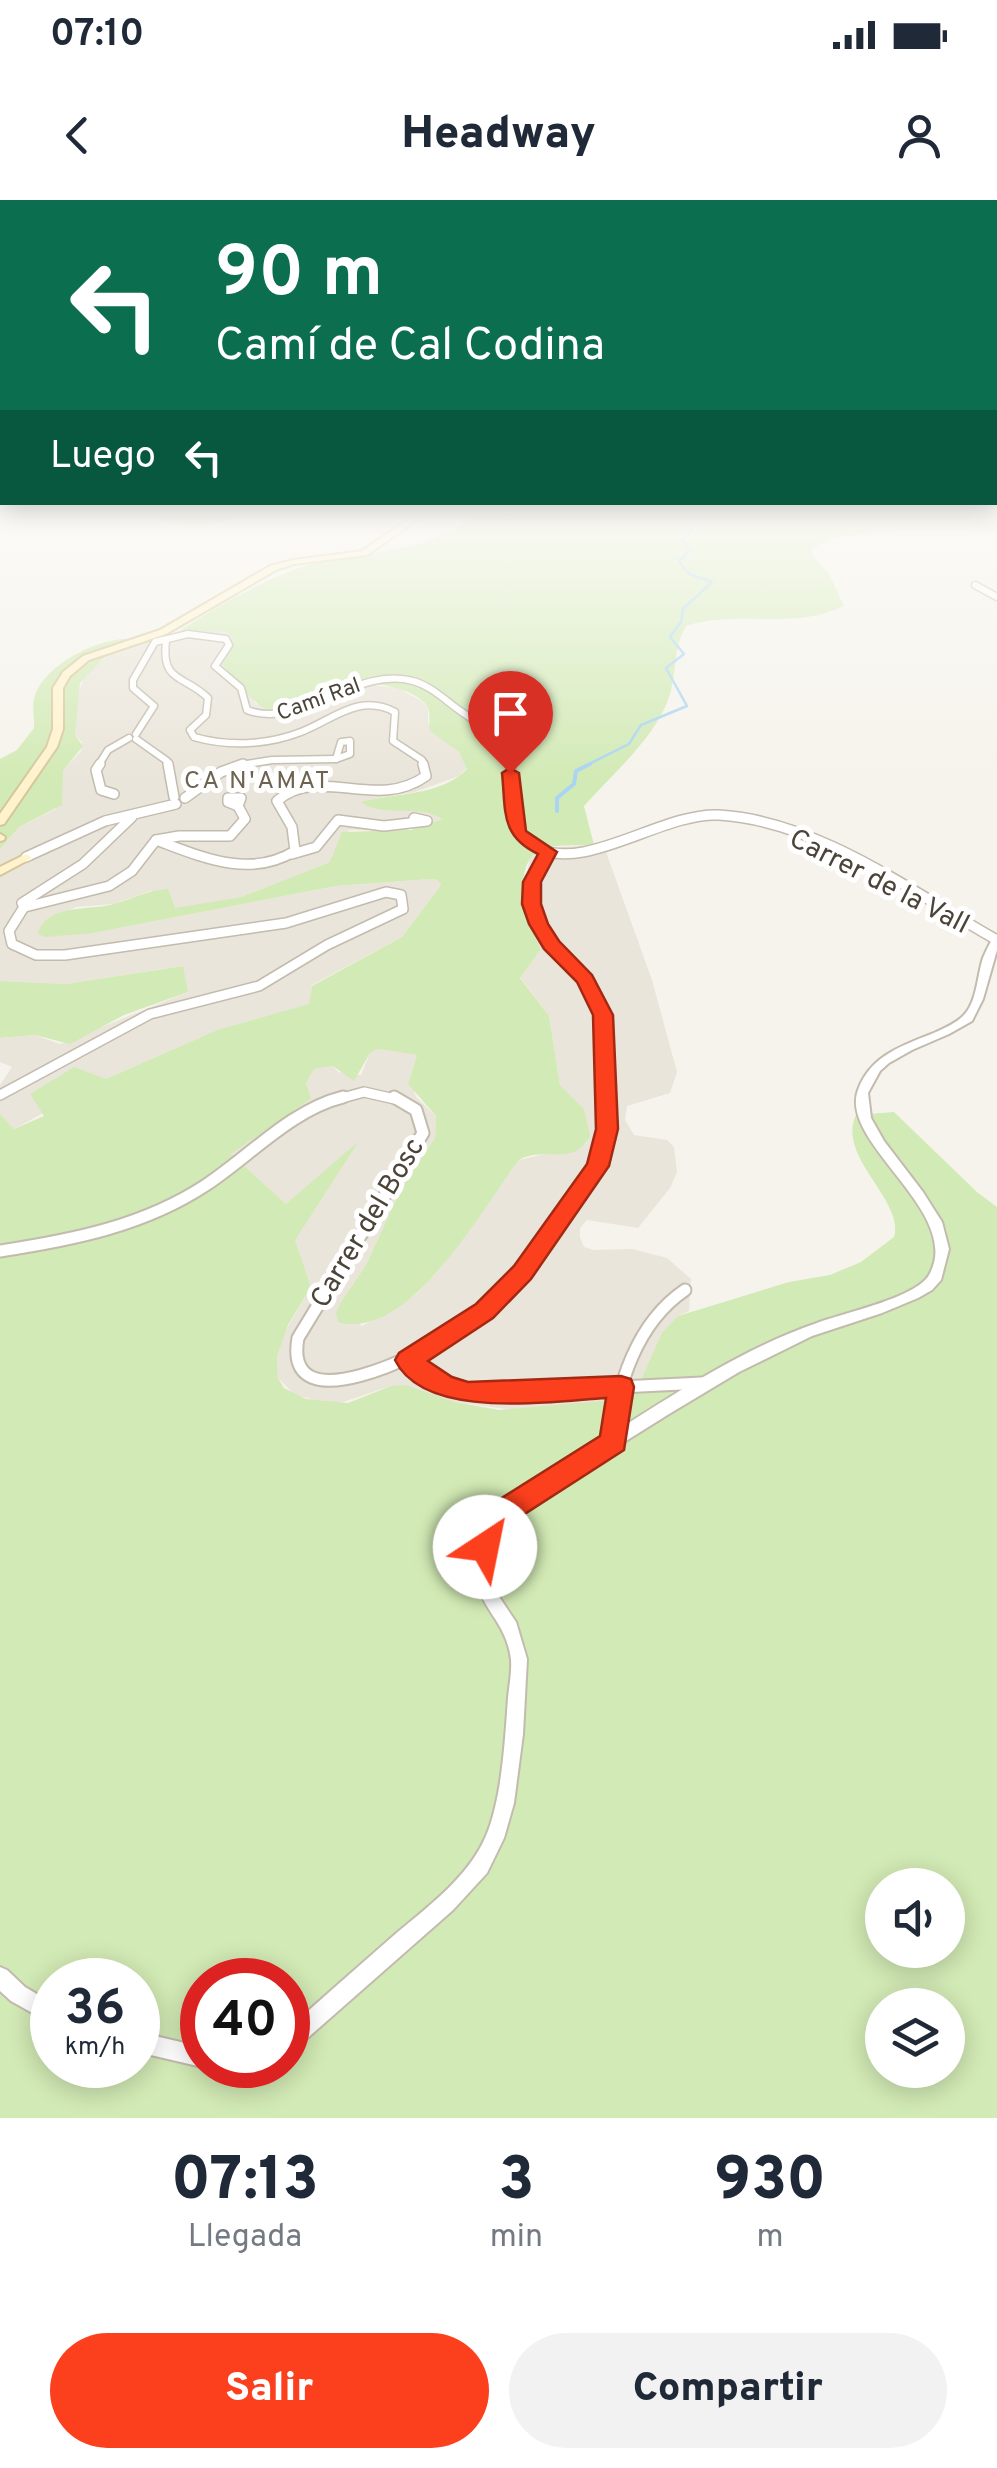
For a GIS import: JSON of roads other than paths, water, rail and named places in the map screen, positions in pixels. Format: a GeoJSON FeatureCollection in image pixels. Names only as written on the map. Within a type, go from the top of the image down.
{"type":"FeatureCollection","features":[{"type":"Feature","properties":{"kind":"main road"},"geometry":{"type":"LineString","coordinates":[[0,838],[58,729],[58,688],[79,663],[103,650],[163,632],[215,603]]}},
{"type":"Feature","properties":{"kind":"main road"},"geometry":{"type":"LineString","coordinates":[[0,822],[42,764]]}},
{"type":"Feature","properties":{"kind":"main road"},"geometry":{"type":"LineString","coordinates":[[2,866],[26,858]]}},
{"type":"Feature","properties":{"kind":"street","name":"Camí Ral"},"geometry":{"type":"LineString","coordinates":[[168,642],[196,634],[226,639],[229,645],[215,660],[215,666],[241,688],[250,713],[280,715],[348,685],[382,678],[416,682],[484,728],[506,750],[518,832],[524,841],[548,852]]}},
{"type":"Feature","properties":{"kind":"street"},"geometry":{"type":"LineString","coordinates":[[114,794],[101,790],[96,770],[108,750],[134,737],[154,710],[153,702],[131,684],[150,650],[168,642]]}},
{"type":"Feature","properties":{"kind":"street"},"geometry":{"type":"LineString","coordinates":[[168,642],[163,664],[169,674],[195,685],[208,698],[208,711],[190,730],[198,739],[237,744],[278,738],[361,704],[378,704],[394,712],[393,740],[422,760],[427,769],[425,778],[405,789],[383,792],[304,786],[288,790],[277,802],[295,834],[292,854]]}},
{"type":"Feature","properties":{"kind":"street"},"geometry":{"type":"LineString","coordinates":[[134,737],[166,761],[175,800]]}},
{"type":"Feature","properties":{"kind":"street"},"geometry":{"type":"LineString","coordinates":[[26,858],[185,798],[222,768],[244,760],[355,762]]}},
{"type":"Feature","properties":{"kind":"street"},"geometry":{"type":"LineString","coordinates":[[30,904],[55,902],[114,882],[136,868],[144,850],[156,840],[174,833],[210,838],[232,834],[244,823],[238,806]]}},
{"type":"Feature","properties":{"kind":"street","name":"Carrer de la Vall"},"geometry":{"type":"LineString","coordinates":[[548,852],[590,850],[694,816],[753,820],[838,854],[997,940]]}},
{"type":"Feature","properties":{"kind":"street"},"geometry":{"type":"LineString","coordinates":[[156,840],[232,864],[268,863],[292,854],[306,854],[323,843],[330,826],[338,820],[384,826],[426,821],[414,818]]}},
{"type":"Feature","properties":{"kind":"street"},"geometry":{"type":"LineString","coordinates":[[0,1095],[150,1014],[272,980],[328,945],[400,912],[404,906],[401,896],[386,892],[286,923],[49,956],[20,950],[10,940],[14,918],[83,864],[125,819]]}},
{"type":"Feature","properties":{"kind":"street"},"geometry":{"type":"LineString","coordinates":[[548,852],[536,868],[532,904],[551,945],[585,979],[603,1015],[608,1106],[598,1166],[504,1293],[461,1329],[408,1360],[444,1386],[468,1393],[709,1383]]}},
{"type":"Feature","properties":{"kind":"street"},"geometry":{"type":"LineString","coordinates":[[310,2023],[446,1903],[480,1866],[496,1838],[512,1751],[519,1659],[510,1628],[484,1583],[485,1547],[507,1510],[709,1383],[810,1330],[918,1294],[937,1274],[944,1248],[941,1233],[872,1132],[862,1106],[863,1092],[873,1071],[882,1063],[968,1018],[997,940]]}},
{"type":"Feature","properties":{"kind":"street","name":"Carrer del Bosc"},"geometry":{"type":"LineString","coordinates":[[0,1251],[64,1241],[142,1218],[209,1183],[314,1109],[351,1094],[383,1093],[411,1106],[420,1117],[423,1133],[304,1324],[296,1347],[305,1369],[330,1381],[357,1378],[408,1360]]}},
{"type":"Feature","properties":{"kind":"street"},"geometry":{"type":"LineString","coordinates":[[614,1441],[621,1387],[654,1317],[668,1300],[685,1290]]}},
{"type":"Feature","properties":{"kind":"street"},"geometry":{"type":"LineString","coordinates":[[0,1978],[30,1999]]}},
{"type":"Feature","properties":{"kind":"waterway"},"geometry":{"type":"LineString","coordinates":[[585,766],[629,744],[641,725],[687,706],[666,668],[684,654],[670,637],[690,603]]}},
{"type":"Feature","properties":{"kind":"waterway"},"geometry":{"type":"LineString","coordinates":[[557,811],[557,798],[574,784],[576,771],[590,764]]}},
{"type":"Feature","properties":{"kind":"district","name":"CA N'AMAT"},"geometry":{"type":"Point","coordinates":[258,779]}}]}
